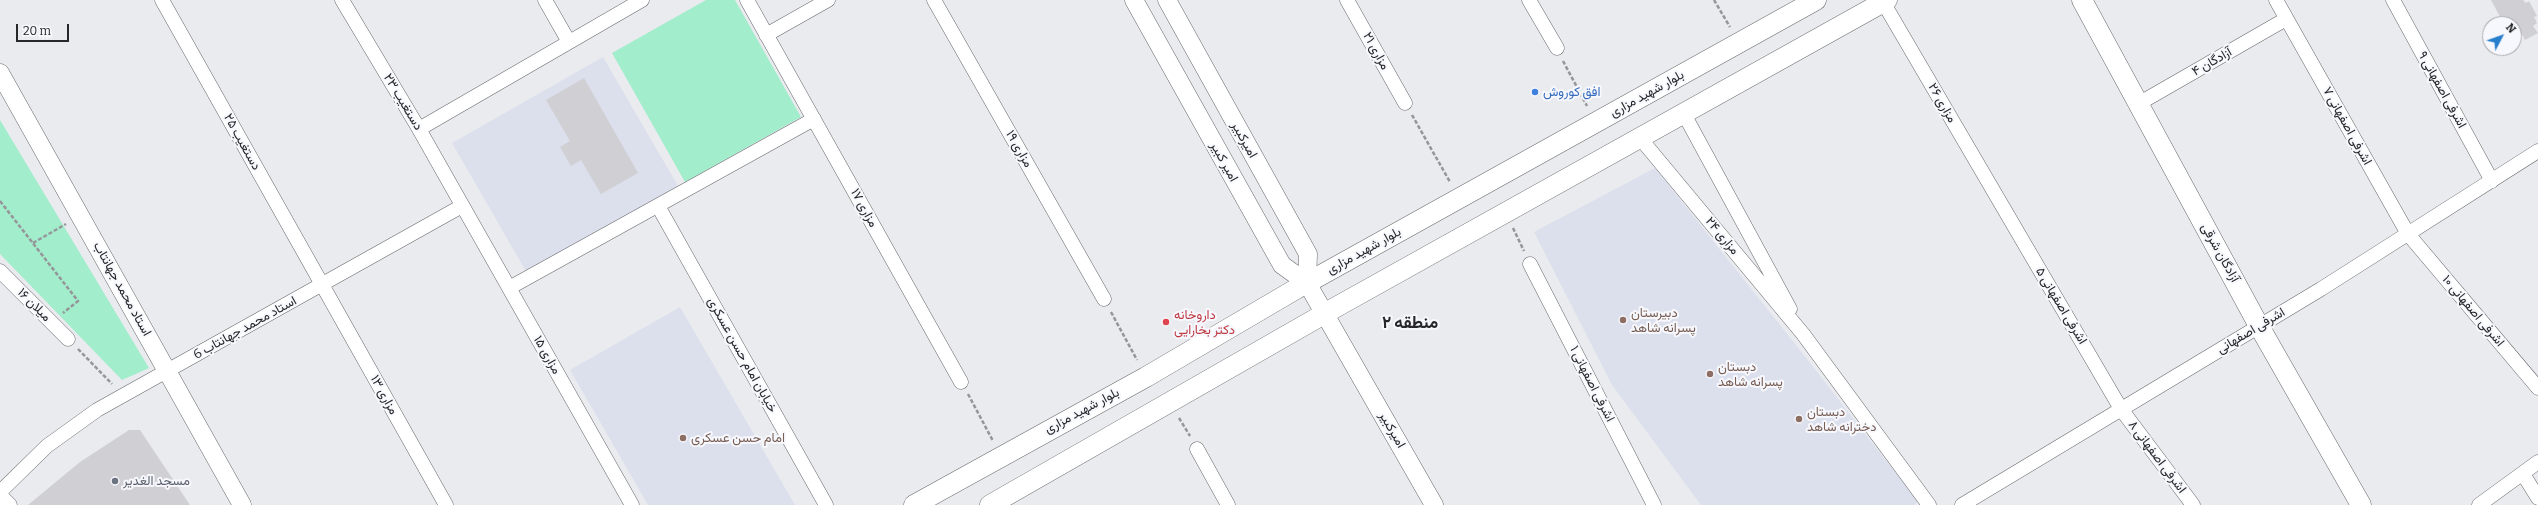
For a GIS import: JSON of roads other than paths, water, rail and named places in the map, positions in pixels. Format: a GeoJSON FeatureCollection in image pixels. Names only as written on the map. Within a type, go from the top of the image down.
{"type":"FeatureCollection","features":[{"type":"Feature","properties":{"kind":"main road","name":"بلوار شهید مزاری"},"geometry":{"type":"LineString","coordinates":[[914,505],[1146,376],[1307,283],[1816,0]]}},
{"type":"Feature","properties":{"kind":"main road","name":"آزادگان شرقی"},"geometry":{"type":"LineString","coordinates":[[2082,0],[2259,326],[2361,505]]}},
{"type":"Feature","properties":{"kind":"main road"},"geometry":{"type":"LineString","coordinates":[[990,505],[1171,404],[1325,314],[1885,1]]}},
{"type":"Feature","properties":{"kind":"street","name":"دستغیب ۲۵"},"geometry":{"type":"LineString","coordinates":[[162,0],[322,284]]}},
{"type":"Feature","properties":{"kind":"street","name":"دستغیب ۲۳"},"geometry":{"type":"LineString","coordinates":[[342,0],[419,129],[462,206]]}},
{"type":"Feature","properties":{"kind":"street"},"geometry":{"type":"LineString","coordinates":[[545,0],[569,42]]}},
{"type":"Feature","properties":{"kind":"street"},"geometry":{"type":"LineString","coordinates":[[419,129],[642,0]]}},
{"type":"Feature","properties":{"kind":"street","name":"مزاری ۱۷"},"geometry":{"type":"LineString","coordinates":[[746,0],[961,382]]}},
{"type":"Feature","properties":{"kind":"street"},"geometry":{"type":"LineString","coordinates":[[766,35],[828,0]]}},
{"type":"Feature","properties":{"kind":"street","name":"مزاری ۱۹"},"geometry":{"type":"LineString","coordinates":[[934,0],[1104,299]]}},
{"type":"Feature","properties":{"kind":"street","name":"امیر کبیر"},"geometry":{"type":"LineString","coordinates":[[1134,0],[1282,265],[1307,283],[1325,314]]}},
{"type":"Feature","properties":{"kind":"street","name":"امیرکبیر"},"geometry":{"type":"LineString","coordinates":[[1167,0],[1308,254],[1307,283]]}},
{"type":"Feature","properties":{"kind":"street","name":"مزاری ۲۱"},"geometry":{"type":"LineString","coordinates":[[1347,0],[1405,103]]}},
{"type":"Feature","properties":{"kind":"street"},"geometry":{"type":"LineString","coordinates":[[1529,0],[1557,48]]}},
{"type":"Feature","properties":{"kind":"street","name":"اشرفی اصفهانی ۷"},"geometry":{"type":"LineString","coordinates":[[2276,0],[2408,234]]}},
{"type":"Feature","properties":{"kind":"street","name":"اشرفی اصفهانی ۹"},"geometry":{"type":"LineString","coordinates":[[2393,0],[2492,181]]}},
{"type":"Feature","properties":{"kind":"street","name":"مزاری ۲۶"},"geometry":{"type":"LineString","coordinates":[[1885,1],[2000,204]]}},
{"type":"Feature","properties":{"kind":"street","name":"آزادگان ۴"},"geometry":{"type":"LineString","coordinates":[[2138,104],[2286,19]]}},
{"type":"Feature","properties":{"kind":"street","name":"استاد محمد جهانتاب"},"geometry":{"type":"LineString","coordinates":[[0,73],[242,505]]}},
{"type":"Feature","properties":{"kind":"street"},"geometry":{"type":"LineString","coordinates":[[1684,114],[1803,334],[1929,505]]}},
{"type":"Feature","properties":{"kind":"street"},"geometry":{"type":"LineString","coordinates":[[509,288],[814,119]]}},
{"type":"Feature","properties":{"kind":"street","name":"مزاری ۲۴"},"geometry":{"type":"LineString","coordinates":[[1640,138],[1803,334]]}},
{"type":"Feature","properties":{"kind":"street","name":"اشرفی اصفهانی"},"geometry":{"type":"LineString","coordinates":[[1962,505],[1978,501],[2122,409],[2408,234],[2538,151]]}},
{"type":"Feature","properties":{"kind":"street","name":"اشرفی اصفهانی ۵"},"geometry":{"type":"LineString","coordinates":[[2000,204],[2122,409]]}},
{"type":"Feature","properties":{"kind":"street","name":"استاد محمد جهانتاب 6"},"geometry":{"type":"LineString","coordinates":[[0,494],[47,446],[97,410],[462,206]]}},
{"type":"Feature","properties":{"kind":"street","name":"مزاری ۱۵"},"geometry":{"type":"LineString","coordinates":[[462,206],[632,505]]}},
{"type":"Feature","properties":{"kind":"street","name":"خیابان امام حسن عسکری"},"geometry":{"type":"LineString","coordinates":[[658,206],[826,505]]}},
{"type":"Feature","properties":{"kind":"street","name":"اشرفی اصفهانی ۱۰"},"geometry":{"type":"LineString","coordinates":[[2408,234],[2538,388]]}},
{"type":"Feature","properties":{"kind":"street","name":"اشرفی اصفهانی ۱"},"geometry":{"type":"LineString","coordinates":[[1530,264],[1654,505]]}},
{"type":"Feature","properties":{"kind":"street","name":"میلان ۱۶"},"geometry":{"type":"LineString","coordinates":[[0,271],[68,339]]}},
{"type":"Feature","properties":{"kind":"street","name":"مزاری ۱۳"},"geometry":{"type":"LineString","coordinates":[[322,284],[446,505]]}},
{"type":"Feature","properties":{"kind":"street","name":"امیرکبیر"},"geometry":{"type":"LineString","coordinates":[[1325,314],[1434,505]]}},
{"type":"Feature","properties":{"kind":"street","name":"اشرفی اصفهانی ۸"},"geometry":{"type":"LineString","coordinates":[[2122,409],[2193,505]]}},
{"type":"Feature","properties":{"kind":"street"},"geometry":{"type":"LineString","coordinates":[[1197,449],[1228,505]]}},
{"type":"Feature","properties":{"kind":"street"},"geometry":{"type":"LineString","coordinates":[[2479,505],[2538,462]]}},
{"type":"Feature","properties":{"kind":"street"},"geometry":{"type":"LineString","coordinates":[[2523,474],[2538,498]]}},
{"type":"Feature","properties":{"kind":"street"},"geometry":{"type":"LineString","coordinates":[[0,494],[10,505]]}},
{"type":"Feature","properties":{"kind":"place","name":"افق کوروش"},"geometry":{"type":"Point","coordinates":[1535,92]}},
{"type":"Feature","properties":{"kind":"place","name":"دبیرستان پسرانه شاهد"},"geometry":{"type":"Point","coordinates":[1623,320]}},
{"type":"Feature","properties":{"kind":"place","name":"داروخانه دکتر بخارایی"},"geometry":{"type":"Point","coordinates":[1166,322]}},
{"type":"Feature","properties":{"kind":"place","name":"دبستان پسرانه شاهد"},"geometry":{"type":"Point","coordinates":[1710,374]}},
{"type":"Feature","properties":{"kind":"place","name":"دبستان دخترانه شاهد"},"geometry":{"type":"Point","coordinates":[1799,419]}},
{"type":"Feature","properties":{"kind":"place","name":"امام حسن عسکری"},"geometry":{"type":"Point","coordinates":[683,438]}},
{"type":"Feature","properties":{"kind":"place","name":"مسجد الغدیر"},"geometry":{"type":"Point","coordinates":[115,481]}},
{"type":"Feature","properties":{"kind":"district","name":"منطقه ۲"},"geometry":{"type":"Point","coordinates":[1410,323]}}]}
